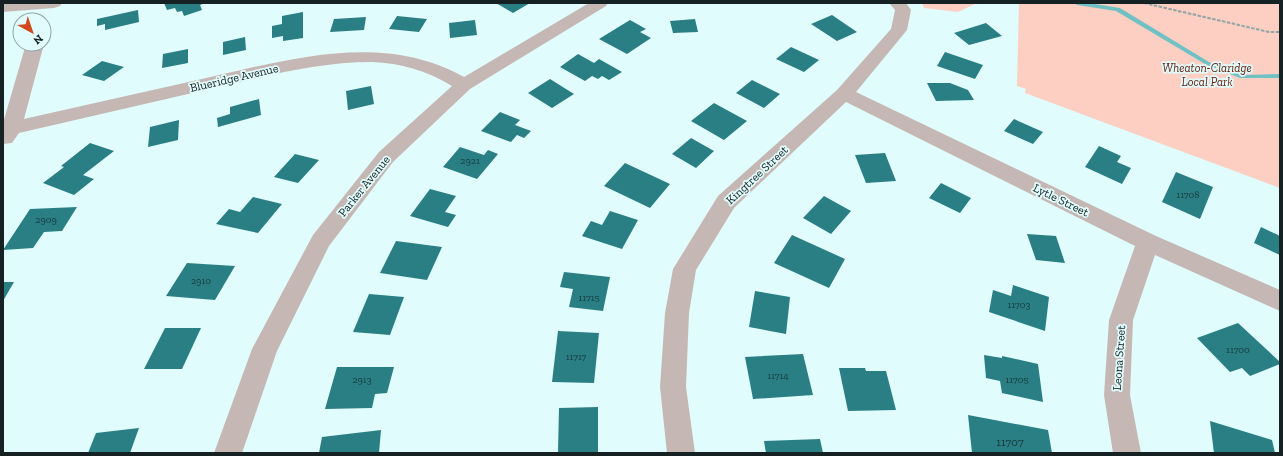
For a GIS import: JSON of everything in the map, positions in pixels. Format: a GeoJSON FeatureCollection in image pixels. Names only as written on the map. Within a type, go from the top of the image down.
{"type":"FeatureCollection","features":[{"type":"Feature","properties":{"kind":"street","name":"Parker Avenue"},"geometry":{"type":"LineString","coordinates":[[228,453],[265,349],[321,241],[386,157],[464,85],[600,3]]}},
{"type":"Feature","properties":{"kind":"street","name":"Kingtree Street"},"geometry":{"type":"LineString","coordinates":[[681,453],[673,387],[677,313],[685,269],[726,202],[844,94],[899,30],[903,10],[898,3]]}},
{"type":"Feature","properties":{"kind":"street"},"geometry":{"type":"LineString","coordinates":[[3,7],[47,9]]}},
{"type":"Feature","properties":{"kind":"street"},"geometry":{"type":"LineString","coordinates":[[6,133],[32,52]]}},
{"type":"Feature","properties":{"kind":"street","name":"Blueridge Avenue"},"geometry":{"type":"LineString","coordinates":[[6,133],[281,67],[336,58],[373,57],[408,61],[442,72],[464,85]]}},
{"type":"Feature","properties":{"kind":"street","name":"Lytle Street"},"geometry":{"type":"LineString","coordinates":[[844,94],[1148,242],[1280,301]]}},
{"type":"Feature","properties":{"kind":"street","name":"Leona Street"},"geometry":{"type":"LineString","coordinates":[[1127,453],[1117,395],[1121,320],[1148,242]]}},
{"type":"Feature","properties":{"kind":"path"},"geometry":{"type":"LineString","coordinates":[[1144,3],[1269,32],[1280,32]]}},
{"type":"Feature","properties":{"kind":"green space"},"geometry":{"type":"Polygon","coordinates":[[[922,3],[977,3],[958,12],[924,8],[922,3]]]}},
{"type":"Feature","properties":{"kind":"green space","name":"Wheaton-Claridge Local Park"},"geometry":{"type":"Polygon","coordinates":[[[1019,3],[1280,3],[1280,188],[1025,93],[1026,89],[1017,86],[1019,3]]]}},
{"type":"Feature","properties":{"kind":"building"},"geometry":{"type":"Polygon","coordinates":[[[164,3],[205,3],[200,5],[202,10],[184,16],[182,11],[177,12],[175,8],[167,10],[164,3]]]}},
{"type":"Feature","properties":{"kind":"building"},"geometry":{"type":"Polygon","coordinates":[[[496,3],[530,3],[513,13],[496,3]]]}},
{"type":"Feature","properties":{"kind":"building"},"geometry":{"type":"Polygon","coordinates":[[[138,10],[139,22],[105,30],[105,24],[97,26],[97,19],[138,10]]]}},
{"type":"Feature","properties":{"kind":"building"},"geometry":{"type":"Polygon","coordinates":[[[303,12],[303,38],[283,41],[283,36],[272,38],[272,26],[282,24],[282,16],[303,12]]]}},
{"type":"Feature","properties":{"kind":"building"},"geometry":{"type":"Polygon","coordinates":[[[832,15],[857,32],[837,41],[811,24],[832,15]]]}},
{"type":"Feature","properties":{"kind":"building"},"geometry":{"type":"Polygon","coordinates":[[[397,16],[427,19],[419,32],[389,29],[397,16]]]}},
{"type":"Feature","properties":{"kind":"building"},"geometry":{"type":"Polygon","coordinates":[[[366,17],[364,30],[330,32],[334,19],[366,17]]]}},
{"type":"Feature","properties":{"kind":"building"},"geometry":{"type":"Polygon","coordinates":[[[695,19],[698,32],[673,33],[670,21],[695,19]]]}},
{"type":"Feature","properties":{"kind":"building"},"geometry":{"type":"Polygon","coordinates":[[[475,20],[477,35],[450,38],[449,23],[475,20]]]}},
{"type":"Feature","properties":{"kind":"building"},"geometry":{"type":"Polygon","coordinates":[[[630,20],[646,29],[640,32],[651,38],[627,54],[599,39],[630,20]]]}},
{"type":"Feature","properties":{"kind":"building"},"geometry":{"type":"Polygon","coordinates":[[[986,23],[1002,36],[969,45],[954,33],[986,23]]]}},
{"type":"Feature","properties":{"kind":"building"},"geometry":{"type":"Polygon","coordinates":[[[245,37],[246,50],[223,55],[223,42],[245,37]]]}},
{"type":"Feature","properties":{"kind":"building"},"geometry":{"type":"Polygon","coordinates":[[[791,47],[819,60],[804,72],[776,59],[791,47]]]}},
{"type":"Feature","properties":{"kind":"building"},"geometry":{"type":"Polygon","coordinates":[[[188,49],[188,63],[162,68],[163,54],[188,49]]]}},
{"type":"Feature","properties":{"kind":"building"},"geometry":{"type":"Polygon","coordinates":[[[945,52],[983,65],[975,79],[937,66],[945,52]]]}},
{"type":"Feature","properties":{"kind":"building"},"geometry":{"type":"Polygon","coordinates":[[[578,54],[594,63],[599,59],[622,72],[609,80],[602,76],[598,79],[592,76],[585,81],[560,67],[578,54]]]}},
{"type":"Feature","properties":{"kind":"building"},"geometry":{"type":"Polygon","coordinates":[[[102,61],[124,67],[104,81],[82,75],[102,61]]]}},
{"type":"Feature","properties":{"kind":"building"},"geometry":{"type":"Polygon","coordinates":[[[550,79],[574,94],[552,108],[528,93],[550,79]]]}},
{"type":"Feature","properties":{"kind":"building"},"geometry":{"type":"Polygon","coordinates":[[[752,80],[780,94],[764,108],[736,93],[752,80]]]}},
{"type":"Feature","properties":{"kind":"building"},"geometry":{"type":"Polygon","coordinates":[[[927,83],[950,83],[968,90],[974,100],[936,101],[927,83]]]}},
{"type":"Feature","properties":{"kind":"building"},"geometry":{"type":"Polygon","coordinates":[[[371,86],[374,104],[348,110],[346,91],[371,86]]]}},
{"type":"Feature","properties":{"kind":"building"},"geometry":{"type":"Polygon","coordinates":[[[259,99],[261,115],[218,127],[217,118],[230,114],[230,107],[259,99]]]}},
{"type":"Feature","properties":{"kind":"building"},"geometry":{"type":"Polygon","coordinates":[[[714,103],[747,121],[724,140],[691,121],[714,103]]]}},
{"type":"Feature","properties":{"kind":"building"},"geometry":{"type":"Polygon","coordinates":[[[500,112],[520,120],[515,125],[531,131],[524,138],[517,135],[511,142],[481,131],[500,112]]]}},
{"type":"Feature","properties":{"kind":"building"},"geometry":{"type":"Polygon","coordinates":[[[1014,119],[1043,132],[1033,144],[1004,131],[1014,119]]]}},
{"type":"Feature","properties":{"kind":"building"},"geometry":{"type":"Polygon","coordinates":[[[179,120],[178,140],[148,147],[150,127],[179,120]]]}},
{"type":"Feature","properties":{"kind":"building"},"geometry":{"type":"Polygon","coordinates":[[[691,138],[714,151],[696,168],[672,154],[691,138]]]}},
{"type":"Feature","properties":{"kind":"building"},"geometry":{"type":"Polygon","coordinates":[[[90,143],[114,151],[83,175],[94,179],[74,195],[43,183],[64,167],[61,166],[90,143]]]}},
{"type":"Feature","properties":{"kind":"building"},"geometry":{"type":"Polygon","coordinates":[[[1099,146],[1121,156],[1117,162],[1131,168],[1122,184],[1085,167],[1099,146]]]}},
{"type":"Feature","properties":{"kind":"building"},"geometry":{"type":"Polygon","coordinates":[[[460,147],[484,155],[488,150],[498,154],[477,179],[443,167],[460,147]]]}},
{"type":"Feature","properties":{"kind":"building"},"geometry":{"type":"Polygon","coordinates":[[[885,153],[896,181],[866,183],[855,155],[885,153]]]}},
{"type":"Feature","properties":{"kind":"building"},"geometry":{"type":"Polygon","coordinates":[[[295,154],[319,160],[298,183],[274,177],[295,154]]]}},
{"type":"Feature","properties":{"kind":"building"},"geometry":{"type":"Polygon","coordinates":[[[625,163],[670,184],[650,208],[604,186],[625,163]]]}},
{"type":"Feature","properties":{"kind":"building"},"geometry":{"type":"Polygon","coordinates":[[[1176,172],[1213,187],[1200,219],[1162,202],[1176,172]]]}},
{"type":"Feature","properties":{"kind":"building"},"geometry":{"type":"Polygon","coordinates":[[[941,183],[971,198],[960,213],[929,198],[941,183]]]}},
{"type":"Feature","properties":{"kind":"building"},"geometry":{"type":"Polygon","coordinates":[[[430,189],[456,196],[445,212],[456,215],[448,227],[410,216],[430,189]]]}},
{"type":"Feature","properties":{"kind":"building"},"geometry":{"type":"Polygon","coordinates":[[[824,196],[851,211],[831,234],[803,218],[824,196]]]}},
{"type":"Feature","properties":{"kind":"building"},"geometry":{"type":"Polygon","coordinates":[[[253,197],[282,204],[258,233],[216,224],[229,209],[240,212],[253,197]]]}},
{"type":"Feature","properties":{"kind":"building"},"geometry":{"type":"Polygon","coordinates":[[[77,207],[62,231],[44,232],[33,248],[3,250],[30,209],[77,207]]]}},
{"type":"Feature","properties":{"kind":"building"},"geometry":{"type":"Polygon","coordinates":[[[610,211],[638,220],[622,249],[582,236],[591,221],[602,225],[610,211]]]}},
{"type":"Feature","properties":{"kind":"building"},"geometry":{"type":"Polygon","coordinates":[[[1261,227],[1280,236],[1280,255],[1254,243],[1261,227]]]}},
{"type":"Feature","properties":{"kind":"building"},"geometry":{"type":"Polygon","coordinates":[[[1027,234],[1056,236],[1065,263],[1036,260],[1027,234]]]}},
{"type":"Feature","properties":{"kind":"building"},"geometry":{"type":"Polygon","coordinates":[[[792,235],[845,259],[829,288],[774,263],[792,235]]]}},
{"type":"Feature","properties":{"kind":"building"},"geometry":{"type":"Polygon","coordinates":[[[396,241],[442,247],[427,280],[380,273],[396,241]]]}},
{"type":"Feature","properties":{"kind":"building"},"geometry":{"type":"Polygon","coordinates":[[[187,263],[235,266],[215,300],[166,296],[187,263]]]}},
{"type":"Feature","properties":{"kind":"building"},"geometry":{"type":"Polygon","coordinates":[[[564,272],[610,277],[603,311],[569,307],[573,289],[560,287],[564,272]]]}},
{"type":"Feature","properties":{"kind":"building"},"geometry":{"type":"Polygon","coordinates":[[[3,282],[14,282],[3,301],[3,282]]]}},
{"type":"Feature","properties":{"kind":"building"},"geometry":{"type":"Polygon","coordinates":[[[1013,285],[1049,297],[1045,331],[989,312],[993,290],[1011,296],[1013,285]]]}},
{"type":"Feature","properties":{"kind":"building"},"geometry":{"type":"Polygon","coordinates":[[[755,291],[790,297],[786,334],[749,327],[755,291]]]}},
{"type":"Feature","properties":{"kind":"building"},"geometry":{"type":"Polygon","coordinates":[[[369,294],[404,297],[390,335],[353,332],[369,294]]]}},
{"type":"Feature","properties":{"kind":"building"},"geometry":{"type":"Polygon","coordinates":[[[1238,323],[1280,362],[1280,364],[1250,376],[1242,368],[1230,372],[1197,338],[1238,323]]]}},
{"type":"Feature","properties":{"kind":"building"},"geometry":{"type":"Polygon","coordinates":[[[165,328],[201,328],[182,369],[144,369],[165,328]]]}},
{"type":"Feature","properties":{"kind":"building"},"geometry":{"type":"Polygon","coordinates":[[[558,331],[599,333],[594,383],[552,382],[558,331]]]}},
{"type":"Feature","properties":{"kind":"building"},"geometry":{"type":"Polygon","coordinates":[[[803,354],[813,395],[753,399],[745,357],[803,354]]]}},
{"type":"Feature","properties":{"kind":"building"},"geometry":{"type":"Polygon","coordinates":[[[984,355],[1002,358],[1002,356],[1038,364],[1043,402],[1002,393],[1000,381],[986,378],[984,355]]]}},
{"type":"Feature","properties":{"kind":"building"},"geometry":{"type":"Polygon","coordinates":[[[337,367],[394,367],[387,393],[375,394],[372,408],[325,409],[337,367]]]}},
{"type":"Feature","properties":{"kind":"building"},"geometry":{"type":"Polygon","coordinates":[[[839,368],[865,368],[866,371],[886,371],[896,410],[848,411],[839,368]]]}},
{"type":"Feature","properties":{"kind":"building"},"geometry":{"type":"Polygon","coordinates":[[[598,407],[598,453],[558,453],[559,408],[598,407]]]}},
{"type":"Feature","properties":{"kind":"building"},"geometry":{"type":"Polygon","coordinates":[[[968,415],[1048,430],[1052,453],[972,453],[968,415]]]}},
{"type":"Feature","properties":{"kind":"building"},"geometry":{"type":"Polygon","coordinates":[[[1210,421],[1272,440],[1275,453],[1214,453],[1210,421]]]}},
{"type":"Feature","properties":{"kind":"building"},"geometry":{"type":"Polygon","coordinates":[[[139,428],[130,453],[88,453],[96,433],[139,428]]]}},
{"type":"Feature","properties":{"kind":"building"},"geometry":{"type":"Polygon","coordinates":[[[381,430],[379,453],[319,453],[322,437],[381,430]]]}},
{"type":"Feature","properties":{"kind":"building"},"geometry":{"type":"Polygon","coordinates":[[[820,439],[823,453],[766,453],[764,441],[820,439]]]}},
{"type":"Feature","properties":{"kind":"waterway"},"geometry":{"type":"LineString","coordinates":[[1077,3],[1118,9],[1207,63],[1242,77],[1280,76]]}}]}
